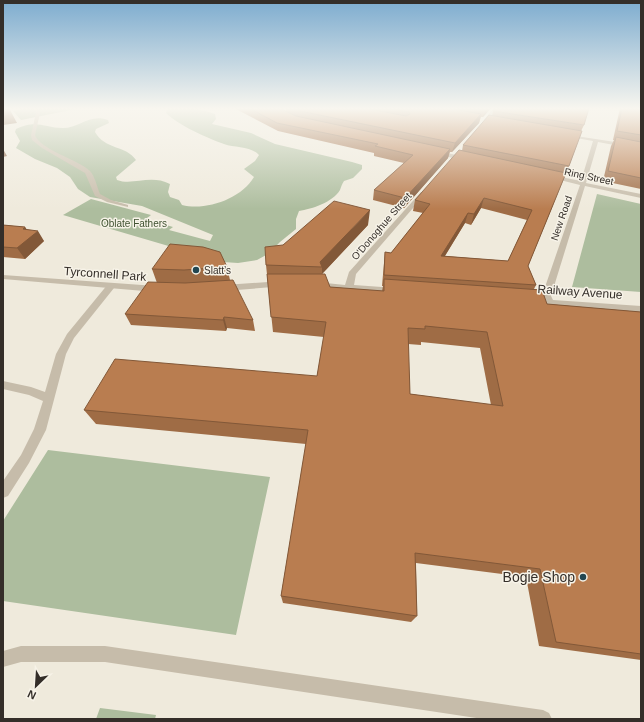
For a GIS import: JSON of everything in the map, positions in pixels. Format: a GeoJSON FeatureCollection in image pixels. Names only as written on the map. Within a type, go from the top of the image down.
{"type":"FeatureCollection","features":[{"type":"Feature","properties":{"kind":"street"},"geometry":{"type":"LineString","coordinates":[[38,142],[88,172],[97,195],[109,201],[126,206]]}},
{"type":"Feature","properties":{"kind":"street","name":"New Road"},"geometry":{"type":"LineString","coordinates":[[550,302],[547,296],[548,290],[596,142]]}},
{"type":"Feature","properties":{"kind":"street"},"geometry":{"type":"LineString","coordinates":[[600,142],[641,148]]}},
{"type":"Feature","properties":{"kind":"street"},"geometry":{"type":"LineString","coordinates":[[426,150],[471,160]]}},
{"type":"Feature","properties":{"kind":"street","name":"Ring Street"},"geometry":{"type":"LineString","coordinates":[[544,175],[641,196]]}},
{"type":"Feature","properties":{"kind":"street","name":"O'Donoghue Street"},"geometry":{"type":"LineString","coordinates":[[348,287],[352,274],[426,189]]}},
{"type":"Feature","properties":{"kind":"street","name":"Tyrconnell Park"},"geometry":{"type":"LineString","coordinates":[[3,277],[164,290]]}},
{"type":"Feature","properties":{"kind":"street"},"geometry":{"type":"LineString","coordinates":[[216,288],[293,284]]}},
{"type":"Feature","properties":{"kind":"street"},"geometry":{"type":"LineString","coordinates":[[306,285],[409,292]]}},
{"type":"Feature","properties":{"kind":"street"},"geometry":{"type":"LineString","coordinates":[[3,492],[25,458],[40,430],[62,354],[70,336],[110,286]]}},
{"type":"Feature","properties":{"kind":"street","name":"Railway Avenue"},"geometry":{"type":"LineString","coordinates":[[521,300],[641,309]]}},
{"type":"Feature","properties":{"kind":"street"},"geometry":{"type":"LineString","coordinates":[[3,385],[31,391],[49,400]]}},
{"type":"Feature","properties":{"kind":"street"},"geometry":{"type":"LineString","coordinates":[[3,659],[21,654],[105,654],[543,719]]}},
{"type":"Feature","properties":{"kind":"green space","name":"Oblate Fathers"},"geometry":{"type":"Polygon","coordinates":[[[20,142],[104,142],[127,152],[136,160],[116,177],[117,180],[129,182],[149,180],[163,181],[170,184],[168,192],[170,197],[179,200],[182,205],[202,206],[222,202],[241,192],[254,177],[244,169],[255,161],[259,155],[252,150],[218,142],[270,142],[352,162],[362,165],[362,169],[353,178],[344,181],[340,190],[332,198],[316,207],[299,211],[296,219],[296,229],[268,254],[257,260],[238,263],[223,262],[63,215],[91,199],[151,215],[146,219],[173,227],[169,230],[210,241],[213,235],[142,206],[90,197],[78,189],[70,177],[57,168],[35,159],[16,148],[20,142]]]}},
{"type":"Feature","properties":{"kind":"green space"},"geometry":{"type":"Polygon","coordinates":[[[597,194],[641,204],[641,292],[572,287],[597,194]]]}},
{"type":"Feature","properties":{"kind":"green space"},"geometry":{"type":"Polygon","coordinates":[[[48,450],[270,477],[236,635],[3,601],[3,521],[48,450]]]}},
{"type":"Feature","properties":{"kind":"green space"},"geometry":{"type":"Polygon","coordinates":[[[100,708],[156,715],[155,719],[96,719],[100,708]]]}},
{"type":"Feature","properties":{"kind":"building"},"geometry":{"type":"Polygon","coordinates":[[[367,142],[416,142],[450,149],[405,198],[374,190],[413,155],[375,146],[378,144],[367,142]]]}},
{"type":"Feature","properties":{"kind":"building"},"geometry":{"type":"Polygon","coordinates":[[[466,142],[578,142],[569,166],[463,145],[466,142]]]}},
{"type":"Feature","properties":{"kind":"building"},"geometry":{"type":"Polygon","coordinates":[[[615,142],[641,142],[641,178],[608,171],[615,142]]]}},
{"type":"Feature","properties":{"kind":"building"},"geometry":{"type":"Polygon","coordinates":[[[459,150],[566,173],[528,266],[536,285],[384,275],[385,252],[391,253],[430,204],[415,200],[459,150]],[[484,198],[474,214],[468,213],[441,256],[508,261],[532,210],[484,198]]]}},
{"type":"Feature","properties":{"kind":"building"},"geometry":{"type":"Polygon","coordinates":[[[334,201],[370,210],[320,262],[322,267],[266,265],[265,247],[283,245],[334,201]]]}},
{"type":"Feature","properties":{"kind":"building"},"geometry":{"type":"Polygon","coordinates":[[[3,225],[25,227],[23,229],[38,231],[17,248],[3,247],[3,225]]]}},
{"type":"Feature","properties":{"kind":"building"},"geometry":{"type":"Polygon","coordinates":[[[170,244],[203,247],[220,252],[227,267],[184,270],[152,269],[170,244]]]}},
{"type":"Feature","properties":{"kind":"building"},"geometry":{"type":"Polygon","coordinates":[[[267,274],[325,274],[330,287],[384,291],[384,279],[542,290],[547,304],[641,312],[641,654],[556,642],[540,569],[415,553],[417,616],[281,596],[308,430],[84,410],[115,359],[317,376],[326,322],[271,317],[267,274]],[[425,326],[425,329],[408,328],[410,394],[503,406],[487,332],[425,326]]]}},
{"type":"Feature","properties":{"kind":"building"},"geometry":{"type":"Polygon","coordinates":[[[233,280],[253,320],[224,317],[223,320],[125,314],[148,282],[185,283],[233,280]]]}},
{"type":"Feature","properties":{"kind":"place","name":"Slatt’s"},"geometry":{"type":"Point","coordinates":[196,270]}},
{"type":"Feature","properties":{"kind":"place","name":"Bogie Shop"},"geometry":{"type":"Point","coordinates":[583,577]}}]}
